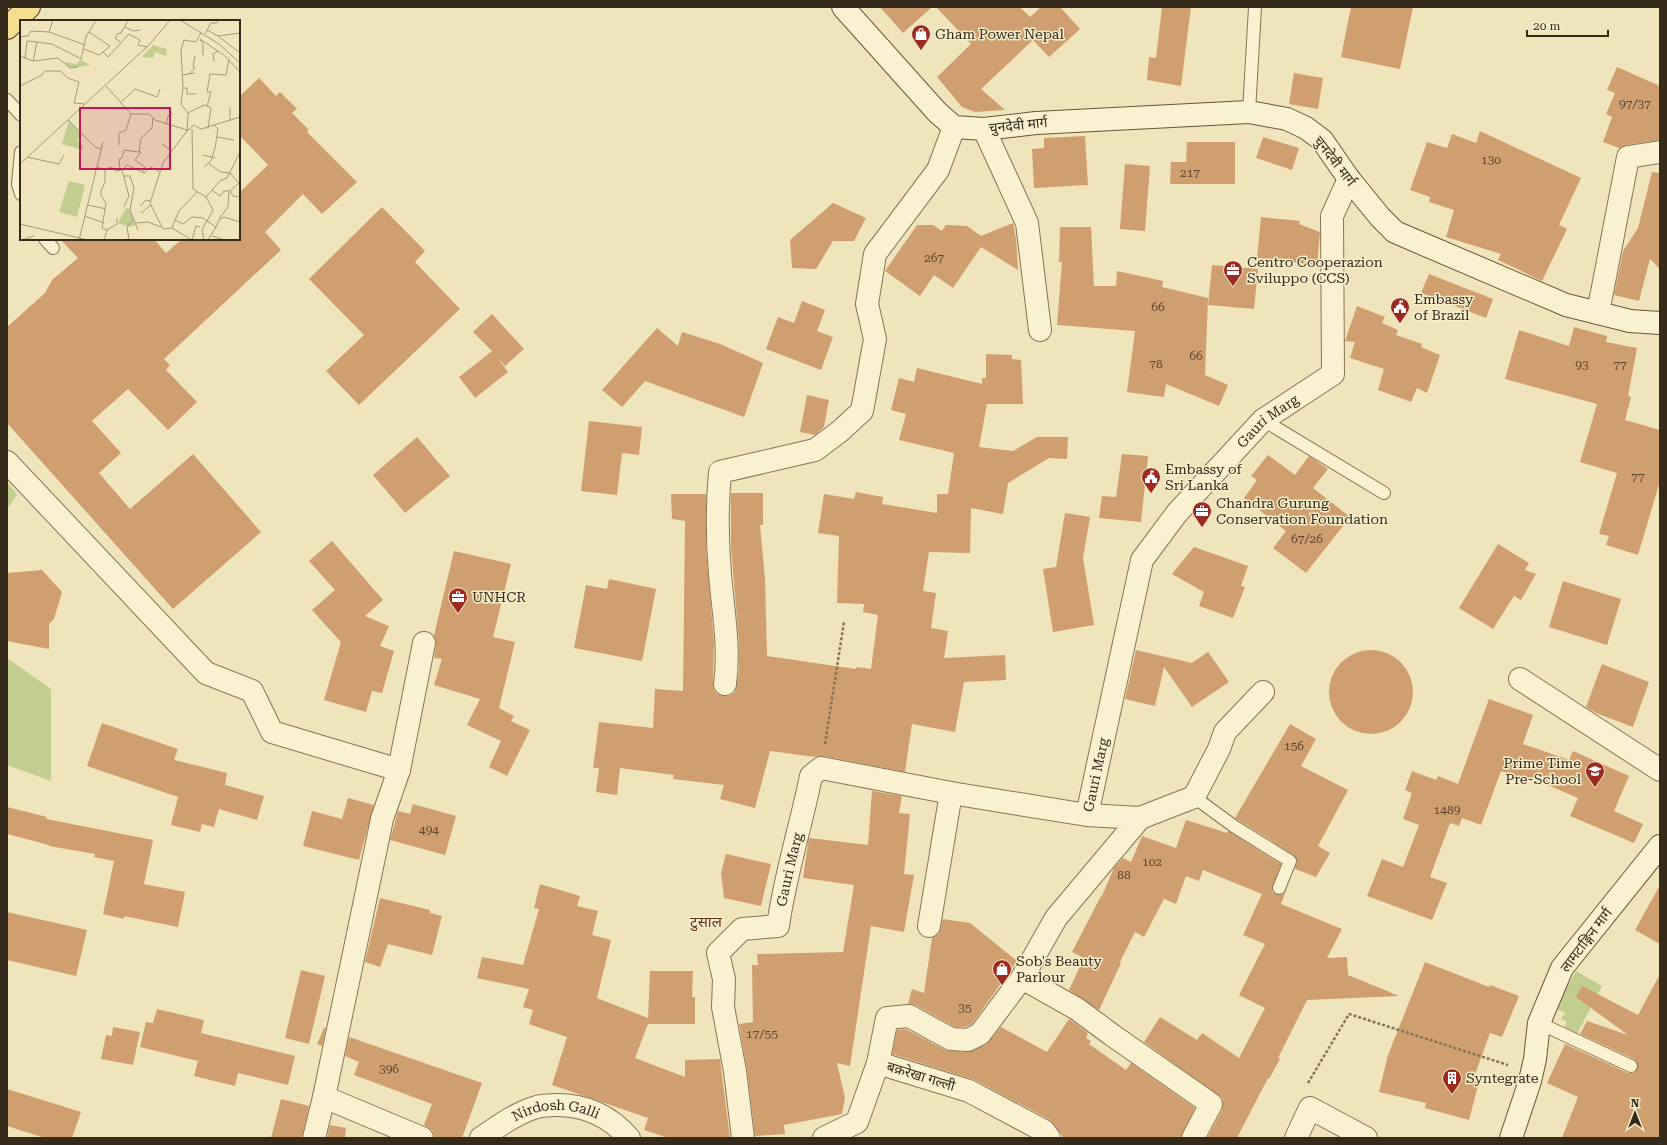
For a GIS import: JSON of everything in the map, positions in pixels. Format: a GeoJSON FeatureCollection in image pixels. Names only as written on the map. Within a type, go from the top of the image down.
{"type":"FeatureCollection","features":[{"type":"Feature","properties":{"kind":"main road"},"geometry":{"type":"LineString","coordinates":[[7,28],[29,7]]}},
{"type":"Feature","properties":{"kind":"street"},"geometry":{"type":"LineString","coordinates":[[725,684],[728,644],[720,573],[717,506],[720,472],[815,450],[839,432],[862,411],[875,338],[867,304],[875,254],[938,170],[954,127],[937,112],[843,7]]}},
{"type":"Feature","properties":{"kind":"street","name":"चुनदेवी मार्ग"},"geometry":{"type":"LineString","coordinates":[[954,127],[984,129],[1036,123],[1249,112],[1287,119],[1306,128],[1322,140],[1349,179],[1380,217],[1395,232],[1566,305],[1630,321],[1660,323]]}},
{"type":"Feature","properties":{"kind":"street"},"geometry":{"type":"LineString","coordinates":[[984,129],[1027,222],[1040,330]]}},
{"type":"Feature","properties":{"kind":"street"},"geometry":{"type":"LineString","coordinates":[[1598,313],[1628,157],[1660,152]]}},
{"type":"Feature","properties":{"kind":"street","name":"Gauri Marg"},"geometry":{"type":"LineString","coordinates":[[743,1138],[735,1071],[723,1007],[724,979],[718,953],[742,929],[778,926],[782,896],[803,818],[811,776],[821,768],[951,793],[1088,815],[1142,560],[1177,513],[1263,420],[1332,374],[1332,216],[1349,179]]}},
{"type":"Feature","properties":{"kind":"street"},"geometry":{"type":"LineString","coordinates":[[7,462],[206,673],[252,691],[272,732],[399,770]]}},
{"type":"Feature","properties":{"kind":"street"},"geometry":{"type":"LineString","coordinates":[[314,1138],[324,1097],[382,819],[399,770],[424,643]]}},
{"type":"Feature","properties":{"kind":"street"},"geometry":{"type":"LineString","coordinates":[[1520,679],[1660,770]]}},
{"type":"Feature","properties":{"kind":"street"},"geometry":{"type":"LineString","coordinates":[[1088,815],[1140,818],[1194,797],[1219,749],[1225,732],[1263,692]]}},
{"type":"Feature","properties":{"kind":"street"},"geometry":{"type":"LineString","coordinates":[[929,926],[951,793]]}},
{"type":"Feature","properties":{"kind":"street"},"geometry":{"type":"LineString","coordinates":[[878,1063],[887,1018],[909,1016],[951,1039],[968,1040],[980,1034],[1022,978],[1056,918],[1140,818]]}},
{"type":"Feature","properties":{"kind":"street","name":"लामटाङ्गिन मार्ग"},"geometry":{"type":"LineString","coordinates":[[1511,1138],[1530,1081],[1535,1059],[1539,1022],[1562,968],[1657,855]]}},
{"type":"Feature","properties":{"kind":"street"},"geometry":{"type":"LineString","coordinates":[[1022,978],[1077,1009],[1211,1104],[1193,1138]]}},
{"type":"Feature","properties":{"kind":"street","name":"बक्ररेखा गल्ली"},"geometry":{"type":"LineString","coordinates":[[824,1138],[857,1122],[878,1063],[969,1091],[1044,1131],[1050,1138]]}},
{"type":"Feature","properties":{"kind":"street"},"geometry":{"type":"LineString","coordinates":[[324,1097],[422,1138]]}},
{"type":"Feature","properties":{"kind":"street","name":"Nirdosh Galli"},"geometry":{"type":"LineString","coordinates":[[481,1138],[509,1119],[539,1106],[569,1105],[600,1113],[618,1126],[628,1138]]}},
{"type":"Feature","properties":{"kind":"street"},"geometry":{"type":"LineString","coordinates":[[1296,1138],[1310,1108],[1366,1138]]}},
{"type":"Feature","properties":{"kind":"lane"},"geometry":{"type":"LineString","coordinates":[[1249,112],[1255,7]]}},
{"type":"Feature","properties":{"kind":"lane"},"geometry":{"type":"LineString","coordinates":[[7,100],[20,114]]}},
{"type":"Feature","properties":{"kind":"lane"},"geometry":{"type":"LineString","coordinates":[[20,163],[18,184],[20,191]]}},
{"type":"Feature","properties":{"kind":"lane"},"geometry":{"type":"LineString","coordinates":[[1263,420],[1384,493]]}},
{"type":"Feature","properties":{"kind":"lane"},"geometry":{"type":"LineString","coordinates":[[1194,797],[1235,827],[1290,861],[1279,888]]}},
{"type":"Feature","properties":{"kind":"lane"},"geometry":{"type":"LineString","coordinates":[[1539,1022],[1631,1066]]}},
{"type":"Feature","properties":{"kind":"path"},"geometry":{"type":"LineString","coordinates":[[821,768],[844,622]]}},
{"type":"Feature","properties":{"kind":"path"},"geometry":{"type":"LineString","coordinates":[[1306,1086],[1349,1014],[1515,1067],[1535,1059]]}},
{"type":"Feature","properties":{"kind":"green space"},"geometry":{"type":"Polygon","coordinates":[[[7,482],[17,495],[7,509],[7,482]]]}},
{"type":"Feature","properties":{"kind":"green space"},"geometry":{"type":"Polygon","coordinates":[[[7,658],[51,689],[51,781],[7,765],[7,658]]]}},
{"type":"Feature","properties":{"kind":"green space"},"geometry":{"type":"Polygon","coordinates":[[[1576,971],[1602,986],[1576,1036],[1563,1029],[1567,1022],[1561,1019],[1565,1013],[1555,1008],[1576,971]]]}},
{"type":"Feature","properties":{"kind":"building"},"geometry":{"type":"Polygon","coordinates":[[[880,7],[932,7],[903,33],[880,7]]]}},
{"type":"Feature","properties":{"kind":"building"},"geometry":{"type":"Polygon","coordinates":[[[936,7],[1020,7],[1030,17],[1041,7],[1060,7],[1080,29],[1049,57],[1033,40],[981,89],[1005,110],[975,112],[962,107],[937,77],[971,44],[936,7]]]}},
{"type":"Feature","properties":{"kind":"building"},"geometry":{"type":"Polygon","coordinates":[[[1162,7],[1191,7],[1181,86],[1147,80],[1149,57],[1156,58],[1162,7]]]}},
{"type":"Feature","properties":{"kind":"building"},"geometry":{"type":"Polygon","coordinates":[[[1351,7],[1413,7],[1400,69],[1341,57],[1351,7]]]}},
{"type":"Feature","properties":{"kind":"building"},"geometry":{"type":"Polygon","coordinates":[[[1617,67],[1660,86],[1660,140],[1626,145],[1619,148],[1603,142],[1612,117],[1606,114],[1615,93],[1607,90],[1617,67]]]}},
{"type":"Feature","properties":{"kind":"building"},"geometry":{"type":"Polygon","coordinates":[[[1294,73],[1323,78],[1318,109],[1289,104],[1294,73]]]}},
{"type":"Feature","properties":{"kind":"building"},"geometry":{"type":"Polygon","coordinates":[[[259,78],[276,96],[280,92],[297,109],[292,113],[309,130],[307,132],[357,182],[322,214],[303,194],[265,232],[281,250],[164,359],[170,365],[166,370],[197,402],[168,430],[128,389],[92,421],[121,453],[99,473],[130,509],[193,454],[261,532],[173,609],[7,423],[7,327],[45,293],[52,280],[78,258],[61,240],[155,240],[166,253],[181,240],[240,240],[240,192],[268,165],[240,136],[240,96],[259,78]]]}},
{"type":"Feature","properties":{"kind":"building"},"geometry":{"type":"Polygon","coordinates":[[[1480,131],[1581,178],[1559,225],[1567,229],[1542,281],[1498,260],[1501,254],[1446,237],[1454,210],[1429,202],[1430,197],[1410,190],[1427,142],[1447,148],[1452,134],[1476,143],[1480,131]]]}},
{"type":"Feature","properties":{"kind":"building"},"geometry":{"type":"Polygon","coordinates":[[[1085,136],[1088,185],[1034,188],[1032,149],[1044,148],[1044,138],[1085,136]]]}},
{"type":"Feature","properties":{"kind":"building"},"geometry":{"type":"Polygon","coordinates":[[[1263,137],[1299,148],[1292,170],[1256,158],[1263,137]]]}},
{"type":"Feature","properties":{"kind":"building"},"geometry":{"type":"Polygon","coordinates":[[[1187,142],[1235,142],[1235,184],[1170,184],[1171,162],[1186,162],[1187,142]]]}},
{"type":"Feature","properties":{"kind":"building"},"geometry":{"type":"Polygon","coordinates":[[[1125,164],[1150,166],[1145,231],[1120,229],[1125,164]]]}},
{"type":"Feature","properties":{"kind":"building"},"geometry":{"type":"Polygon","coordinates":[[[1652,172],[1660,173],[1660,269],[1650,259],[1639,301],[1614,295],[1623,251],[1638,228],[1652,172]]]}},
{"type":"Feature","properties":{"kind":"building"},"geometry":{"type":"Polygon","coordinates":[[[833,203],[866,218],[854,241],[833,241],[816,269],[792,268],[790,240],[833,203]]]}},
{"type":"Feature","properties":{"kind":"building"},"geometry":{"type":"Polygon","coordinates":[[[382,207],[425,251],[415,262],[460,309],[359,405],[326,371],[364,335],[309,279],[382,207]]]}},
{"type":"Feature","properties":{"kind":"building"},"geometry":{"type":"Polygon","coordinates":[[[1261,217],[1300,221],[1299,224],[1320,232],[1317,265],[1257,258],[1261,217]]]}},
{"type":"Feature","properties":{"kind":"building"},"geometry":{"type":"Polygon","coordinates":[[[1013,223],[1016,238],[1018,270],[981,247],[953,288],[934,275],[920,296],[885,271],[917,225],[933,225],[942,231],[946,225],[967,226],[981,236],[1013,223]]]}},
{"type":"Feature","properties":{"kind":"building"},"geometry":{"type":"Polygon","coordinates":[[[1060,227],[1091,227],[1094,286],[1116,286],[1117,271],[1163,281],[1162,287],[1208,298],[1205,375],[1228,385],[1219,406],[1166,384],[1164,397],[1127,392],[1135,331],[1057,325],[1062,262],[1059,262],[1060,227]]]}},
{"type":"Feature","properties":{"kind":"building","name":"Centro Cooperazion Sviluppo (CCS)"},"geometry":{"type":"Polygon","coordinates":[[[1212,265],[1258,269],[1254,309],[1208,305],[1212,265]]]}},
{"type":"Feature","properties":{"kind":"building"},"geometry":{"type":"Polygon","coordinates":[[[1429,274],[1493,299],[1486,318],[1421,293],[1429,274]]]}},
{"type":"Feature","properties":{"kind":"building"},"geometry":{"type":"Polygon","coordinates":[[[802,301],[825,310],[817,331],[833,337],[821,370],[766,349],[778,317],[794,323],[802,301]]]}},
{"type":"Feature","properties":{"kind":"building"},"geometry":{"type":"Polygon","coordinates":[[[1357,306],[1385,317],[1382,323],[1398,330],[1396,335],[1422,344],[1421,347],[1440,355],[1427,393],[1417,388],[1411,402],[1378,390],[1384,369],[1350,358],[1355,342],[1345,341],[1357,306]]]}},
{"type":"Feature","properties":{"kind":"building"},"geometry":{"type":"Polygon","coordinates":[[[492,314],[524,349],[505,366],[497,357],[508,372],[475,398],[459,377],[492,351],[473,332],[492,314]]]}},
{"type":"Feature","properties":{"kind":"building"},"geometry":{"type":"Polygon","coordinates":[[[1574,327],[1607,336],[1606,342],[1637,348],[1628,396],[1631,397],[1625,420],[1660,430],[1660,481],[1638,555],[1606,545],[1609,536],[1599,534],[1617,473],[1580,462],[1597,404],[1505,379],[1519,330],[1569,346],[1574,327]]]}},
{"type":"Feature","properties":{"kind":"building"},"geometry":{"type":"Polygon","coordinates":[[[657,328],[678,346],[682,332],[720,344],[763,363],[744,417],[645,381],[622,407],[602,390],[657,328]]]}},
{"type":"Feature","properties":{"kind":"building"},"geometry":{"type":"Polygon","coordinates":[[[986,354],[1012,355],[1012,359],[1021,360],[1023,404],[987,404],[979,447],[1013,451],[1037,437],[1068,437],[1067,459],[1049,458],[1008,483],[1003,514],[971,508],[970,553],[929,552],[923,591],[936,593],[931,628],[948,631],[944,658],[1005,655],[1006,680],[964,682],[955,732],[912,724],[905,772],[823,756],[815,757],[770,751],[755,808],[720,799],[724,785],[673,779],[674,775],[620,768],[617,795],[596,792],[599,768],[593,768],[599,722],[653,728],[655,689],[683,691],[685,521],[672,519],[671,494],[706,494],[706,549],[714,643],[713,683],[714,690],[717,694],[724,696],[731,695],[735,692],[739,671],[739,642],[731,548],[731,493],[763,493],[763,525],[760,525],[765,579],[767,656],[856,669],[856,667],[871,669],[878,615],[863,612],[864,604],[837,603],[839,536],[818,533],[824,494],[854,499],[856,492],[883,497],[882,504],[937,513],[937,494],[948,494],[954,453],[899,440],[906,414],[891,410],[899,378],[914,382],[917,368],[982,384],[982,378],[986,378],[986,354]]]}},
{"type":"Feature","properties":{"kind":"building"},"geometry":{"type":"Polygon","coordinates":[[[807,395],[829,400],[824,427],[815,435],[800,432],[807,395]]]}},
{"type":"Feature","properties":{"kind":"building"},"geometry":{"type":"Polygon","coordinates":[[[589,421],[642,427],[639,455],[622,453],[617,495],[581,491],[589,421]]]}},
{"type":"Feature","properties":{"kind":"building"},"geometry":{"type":"Polygon","coordinates":[[[417,437],[450,476],[405,513],[373,475],[417,437]]]}},
{"type":"Feature","properties":{"kind":"building"},"geometry":{"type":"Polygon","coordinates":[[[1122,454],[1148,456],[1141,522],[1099,518],[1102,496],[1116,497],[1122,454]]]}},
{"type":"Feature","properties":{"kind":"building"},"geometry":{"type":"Polygon","coordinates":[[[1268,455],[1295,475],[1309,456],[1328,469],[1313,488],[1350,517],[1306,573],[1273,548],[1286,531],[1244,498],[1257,480],[1251,476],[1268,455]]]}},
{"type":"Feature","properties":{"kind":"building"},"geometry":{"type":"Polygon","coordinates":[[[1065,513],[1090,517],[1083,558],[1094,625],[1053,632],[1043,569],[1056,567],[1065,513]]]}},
{"type":"Feature","properties":{"kind":"building"},"geometry":{"type":"Polygon","coordinates":[[[332,541],[383,600],[365,616],[389,626],[380,646],[394,651],[382,693],[372,691],[366,712],[324,700],[341,642],[312,610],[335,590],[309,561],[332,541]]]}},
{"type":"Feature","properties":{"kind":"building"},"geometry":{"type":"Polygon","coordinates":[[[1498,544],[1529,563],[1525,570],[1536,574],[1521,600],[1514,596],[1493,629],[1459,608],[1498,544]]]}},
{"type":"Feature","properties":{"kind":"building"},"geometry":{"type":"Polygon","coordinates":[[[1194,547],[1248,566],[1241,586],[1245,587],[1233,618],[1199,606],[1204,592],[1172,574],[1194,547]]]}},
{"type":"Feature","properties":{"kind":"building"},"geometry":{"type":"Polygon","coordinates":[[[454,551],[511,564],[493,637],[515,642],[499,708],[514,716],[511,721],[530,730],[507,776],[489,767],[501,741],[467,725],[480,699],[434,685],[442,659],[434,658],[436,645],[434,635],[454,551]]]}},
{"type":"Feature","properties":{"kind":"building"},"geometry":{"type":"Polygon","coordinates":[[[42,570],[62,592],[54,619],[49,624],[49,649],[7,641],[7,573],[42,570]]]}},
{"type":"Feature","properties":{"kind":"building"},"geometry":{"type":"Polygon","coordinates":[[[609,579],[656,589],[642,661],[574,648],[586,585],[607,589],[609,579]]]}},
{"type":"Feature","properties":{"kind":"building"},"geometry":{"type":"Polygon","coordinates":[[[1563,581],[1621,599],[1607,645],[1549,627],[1563,581]]]}},
{"type":"Feature","properties":{"kind":"building"},"geometry":{"type":"Polygon","coordinates":[[[1136,650],[1192,663],[1208,652],[1229,682],[1192,707],[1164,667],[1155,706],[1125,699],[1136,650]]]}},
{"type":"Feature","properties":{"kind":"building"},"geometry":{"type":"Polygon","coordinates":[[[1371,650],[1387,653],[1401,662],[1410,676],[1413,692],[1410,708],[1401,722],[1387,731],[1371,734],[1355,731],[1341,722],[1332,708],[1329,692],[1332,676],[1341,662],[1355,653],[1371,650]]]}},
{"type":"Feature","properties":{"kind":"building"},"geometry":{"type":"Polygon","coordinates":[[[1602,664],[1649,682],[1633,727],[1596,713],[1586,707],[1602,664]]]}},
{"type":"Feature","properties":{"kind":"building"},"geometry":{"type":"Polygon","coordinates":[[[1489,699],[1533,715],[1523,744],[1569,760],[1573,751],[1629,776],[1614,811],[1643,824],[1634,843],[1570,816],[1578,798],[1536,780],[1535,783],[1501,771],[1481,825],[1462,818],[1459,826],[1450,823],[1430,877],[1447,883],[1432,920],[1367,896],[1382,859],[1403,867],[1419,825],[1403,819],[1412,793],[1405,790],[1412,771],[1436,780],[1438,776],[1458,784],[1489,699]]]}},
{"type":"Feature","properties":{"kind":"building"},"geometry":{"type":"Polygon","coordinates":[[[102,723],[178,749],[174,760],[227,773],[225,785],[264,796],[257,820],[219,809],[214,827],[202,824],[200,832],[171,825],[178,797],[87,766],[102,723]]]}},
{"type":"Feature","properties":{"kind":"building"},"geometry":{"type":"Polygon","coordinates":[[[1290,724],[1316,739],[1301,766],[1348,790],[1318,846],[1330,853],[1316,877],[1295,869],[1297,861],[1294,855],[1235,818],[1290,724]]]}},
{"type":"Feature","properties":{"kind":"building"},"geometry":{"type":"Polygon","coordinates":[[[872,791],[902,796],[899,813],[910,814],[904,874],[914,875],[904,932],[871,926],[850,1066],[837,1063],[845,1098],[842,1114],[784,1125],[785,1134],[755,1136],[747,1069],[739,1024],[753,1022],[752,965],[758,965],[757,954],[843,952],[854,885],[803,878],[809,838],[868,845],[872,791]]]}},
{"type":"Feature","properties":{"kind":"building"},"geometry":{"type":"Polygon","coordinates":[[[348,798],[374,805],[359,860],[303,846],[312,811],[342,819],[348,798]]]}},
{"type":"Feature","properties":{"kind":"building"},"geometry":{"type":"Polygon","coordinates":[[[413,804],[456,816],[445,855],[390,840],[398,811],[410,814],[413,804]]]}},
{"type":"Feature","properties":{"kind":"building"},"geometry":{"type":"Polygon","coordinates":[[[7,807],[47,817],[46,819],[153,840],[144,884],[185,892],[178,927],[124,916],[124,919],[103,914],[114,861],[94,857],[95,854],[49,846],[7,834],[7,807]]]}},
{"type":"Feature","properties":{"kind":"building"},"geometry":{"type":"Polygon","coordinates":[[[1186,820],[1227,833],[1228,831],[1281,864],[1272,889],[1273,893],[1280,895],[1284,894],[1288,886],[1281,904],[1342,929],[1327,958],[1347,957],[1348,975],[1399,996],[1307,1000],[1278,1058],[1280,1059],[1269,1079],[1268,1078],[1237,1138],[1207,1138],[1222,1110],[1222,1098],[1144,1042],[1160,1017],[1197,1040],[1202,1033],[1239,1058],[1265,1008],[1239,995],[1265,944],[1243,935],[1262,894],[1203,870],[1199,881],[1186,876],[1176,904],[1164,899],[1144,937],[1135,932],[1099,1010],[1069,990],[1084,958],[1072,952],[1102,896],[1114,868],[1123,858],[1131,862],[1142,836],[1176,848],[1186,820]]]}},
{"type":"Feature","properties":{"kind":"building"},"geometry":{"type":"Polygon","coordinates":[[[726,854],[771,864],[761,906],[724,898],[721,873],[726,854]]]}},
{"type":"Feature","properties":{"kind":"building"},"geometry":{"type":"Polygon","coordinates":[[[540,884],[580,896],[577,906],[598,911],[592,935],[611,940],[597,998],[648,1018],[650,971],[693,971],[692,997],[695,997],[695,1024],[648,1024],[635,1058],[685,1077],[685,1060],[720,1059],[730,1138],[665,1137],[644,1130],[648,1118],[552,1085],[567,1037],[529,1024],[533,1010],[523,1007],[529,989],[477,978],[482,957],[523,965],[539,909],[534,908],[540,884]]]}},
{"type":"Feature","properties":{"kind":"building"},"geometry":{"type":"Polygon","coordinates":[[[1660,885],[1660,944],[1635,930],[1660,885]]]}},
{"type":"Feature","properties":{"kind":"building"},"geometry":{"type":"Polygon","coordinates":[[[380,898],[430,910],[430,913],[442,916],[432,955],[388,944],[380,967],[365,962],[380,898]]]}},
{"type":"Feature","properties":{"kind":"building"},"geometry":{"type":"Polygon","coordinates":[[[7,912],[87,930],[76,976],[7,960],[7,912]]]}},
{"type":"Feature","properties":{"kind":"building"},"geometry":{"type":"Polygon","coordinates":[[[943,919],[970,923],[1017,961],[972,1024],[965,1027],[955,1027],[915,1005],[908,1004],[912,989],[924,993],[932,938],[939,934],[943,919]]]}},
{"type":"Feature","properties":{"kind":"building"},"geometry":{"type":"Polygon","coordinates":[[[1425,962],[1489,987],[1490,985],[1519,996],[1502,1037],[1490,1033],[1473,1080],[1479,1082],[1469,1120],[1425,1108],[1426,1103],[1379,1092],[1388,1055],[1425,962]]]}},
{"type":"Feature","properties":{"kind":"building"},"geometry":{"type":"Polygon","coordinates":[[[301,970],[325,976],[309,1044],[285,1038],[301,970]]]}},
{"type":"Feature","properties":{"kind":"building"},"geometry":{"type":"Polygon","coordinates":[[[1660,974],[1660,1138],[1562,1138],[1578,1097],[1547,1083],[1565,1044],[1628,1073],[1635,1072],[1638,1066],[1634,1059],[1580,1034],[1587,1021],[1628,1035],[1576,997],[1582,986],[1638,1015],[1660,974]]]}},
{"type":"Feature","properties":{"kind":"building"},"geometry":{"type":"Polygon","coordinates":[[[157,1009],[204,1020],[201,1033],[295,1056],[288,1085],[238,1073],[235,1086],[194,1076],[198,1061],[140,1047],[146,1022],[153,1023],[157,1009]]]}},
{"type":"Feature","properties":{"kind":"building"},"geometry":{"type":"Polygon","coordinates":[[[1069,1019],[1088,1033],[1086,1038],[1091,1041],[1089,1044],[1126,1070],[1131,1063],[1195,1108],[1181,1138],[1064,1138],[1050,1120],[975,1080],[892,1054],[897,1030],[906,1029],[945,1050],[967,1052],[986,1045],[1001,1027],[1047,1052],[1069,1019]]]}},
{"type":"Feature","properties":{"kind":"building"},"geometry":{"type":"Polygon","coordinates":[[[113,1027],[140,1032],[133,1065],[101,1059],[106,1035],[112,1036],[113,1027]]]}},
{"type":"Feature","properties":{"kind":"building"},"geometry":{"type":"Polygon","coordinates":[[[324,1028],[326,1028],[322,1046],[317,1044],[324,1028]]]}},
{"type":"Feature","properties":{"kind":"building"},"geometry":{"type":"Polygon","coordinates":[[[349,1037],[482,1083],[462,1138],[434,1138],[432,1130],[424,1125],[432,1104],[354,1075],[359,1062],[345,1056],[349,1037]]]}},
{"type":"Feature","properties":{"kind":"building"},"geometry":{"type":"Polygon","coordinates":[[[7,1089],[81,1112],[72,1138],[45,1138],[7,1126],[7,1089]]]}},
{"type":"Feature","properties":{"kind":"building"},"geometry":{"type":"Polygon","coordinates":[[[281,1099],[309,1106],[302,1138],[271,1138],[281,1099]]]}},
{"type":"Feature","properties":{"kind":"building"},"geometry":{"type":"Polygon","coordinates":[[[330,1125],[346,1128],[345,1138],[327,1138],[330,1125]]]}},
{"type":"Feature","properties":{"kind":"place","name":"Gham Power Nepal"},"geometry":{"type":"Point","coordinates":[921,51]}},
{"type":"Feature","properties":{"kind":"place","name":"Centro Cooperazion Sviluppo (CCS)"},"geometry":{"type":"Point","coordinates":[1233,287]}},
{"type":"Feature","properties":{"kind":"place","name":"Embassy of Brazil"},"geometry":{"type":"Point","coordinates":[1400,324]}},
{"type":"Feature","properties":{"kind":"place","name":"Embassy of Sri Lanka"},"geometry":{"type":"Point","coordinates":[1151,494]}},
{"type":"Feature","properties":{"kind":"place","name":"Chandra Gurung Conservation Foundation"},"geometry":{"type":"Point","coordinates":[1202,528]}},
{"type":"Feature","properties":{"kind":"place","name":"UNHCR"},"geometry":{"type":"Point","coordinates":[458,614]}},
{"type":"Feature","properties":{"kind":"place","name":"Prime Time Pre-School"},"geometry":{"type":"Point","coordinates":[1595,788]}},
{"type":"Feature","properties":{"kind":"place","name":"Sob's Beauty Parlour"},"geometry":{"type":"Point","coordinates":[1002,986]}},
{"type":"Feature","properties":{"kind":"place","name":"Syntegrate"},"geometry":{"type":"Point","coordinates":[1452,1095]}},
{"type":"Feature","properties":{"kind":"district","name":"टुसाल"},"geometry":{"type":"Point","coordinates":[706,922]}}]}
